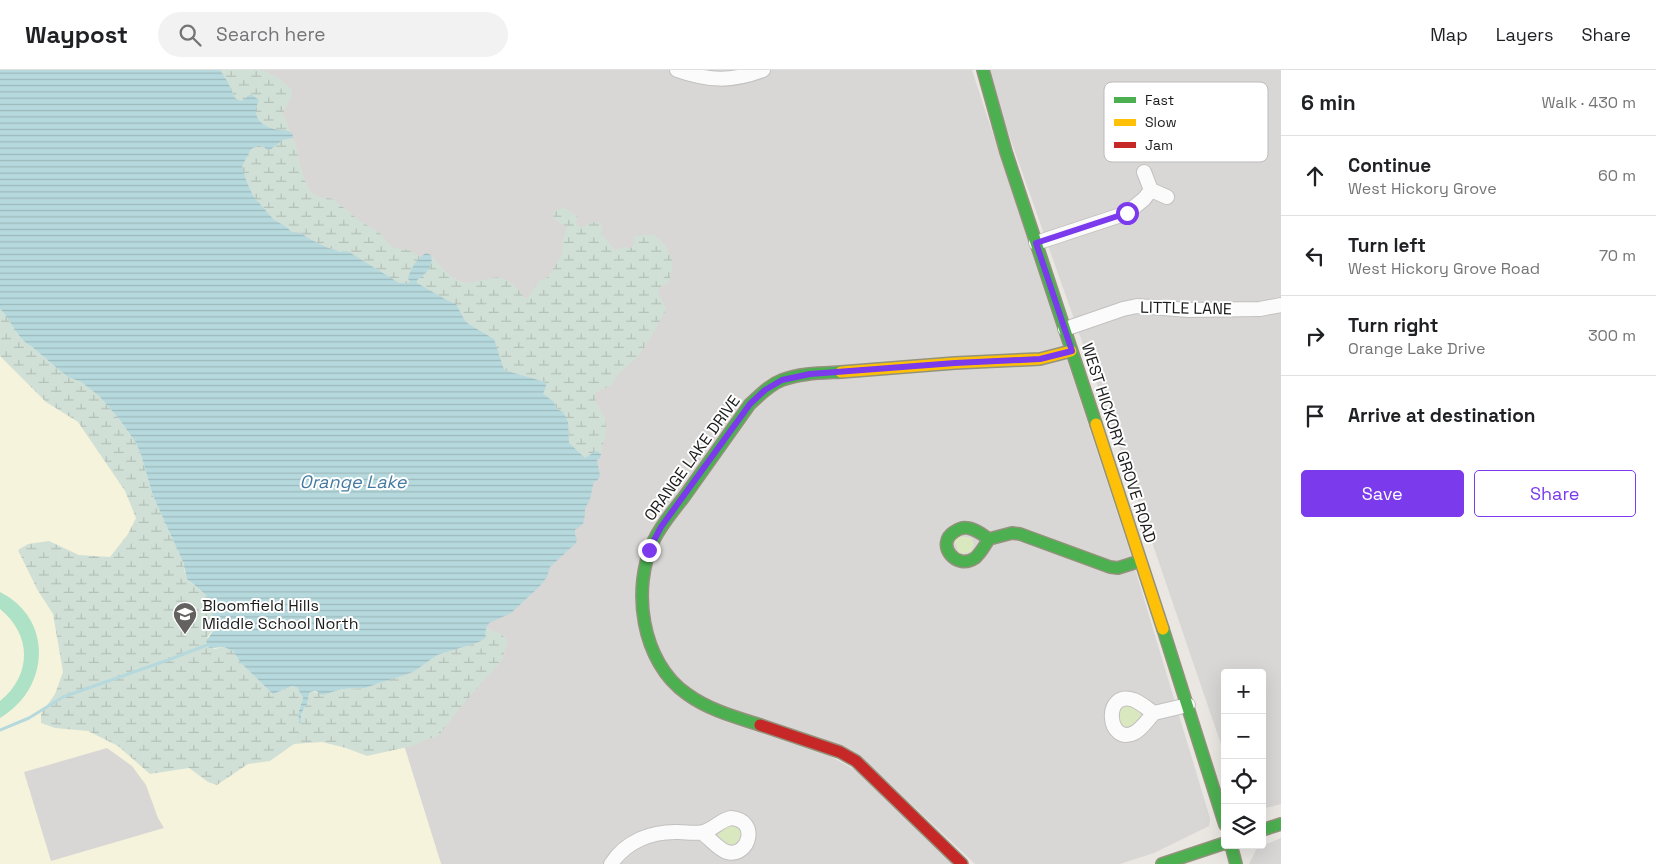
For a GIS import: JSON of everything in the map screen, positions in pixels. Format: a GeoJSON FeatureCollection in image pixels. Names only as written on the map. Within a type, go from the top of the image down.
{"type":"FeatureCollection","features":[{"type":"Feature","properties":{"kind":"street"},"geometry":{"type":"LineString","coordinates":[[679,70],[709,79],[736,78],[763,70]]}},
{"type":"Feature","properties":{"kind":"street","name":"WEST HICKORY GROVE ROAD"},"geometry":{"type":"LineString","coordinates":[[983,70],[1006,152],[1188,705],[1221,813]]}},
{"type":"Feature","properties":{"kind":"street"},"geometry":{"type":"LineString","coordinates":[[1144,172],[1151,190],[1167,197]]}},
{"type":"Feature","properties":{"kind":"street"},"geometry":{"type":"LineString","coordinates":[[1036,243],[1127,213],[1144,199],[1151,190]]}},
{"type":"Feature","properties":{"kind":"street","name":"LITTLE LANE"},"geometry":{"type":"LineString","coordinates":[[1065,329],[1137,306],[1189,310],[1260,309],[1281,305]]}},
{"type":"Feature","properties":{"kind":"street","name":"ORANGE LAKE DRIVE"},"geometry":{"type":"LineString","coordinates":[[962,864],[905,806],[856,761],[840,752],[717,712],[686,693],[675,683],[656,657],[648,640],[640,594],[643,570],[652,544],[661,527],[750,404],[773,385],[797,376],[826,372],[1040,359],[1072,351]]}},
{"type":"Feature","properties":{"kind":"street"},"geometry":{"type":"LineString","coordinates":[[989,539],[1020,534],[1110,567],[1118,568],[1140,561]]}},
{"type":"Feature","properties":{"kind":"street"},"geometry":{"type":"LineString","coordinates":[[1154,713],[1188,705]]}},
{"type":"Feature","properties":{"kind":"street"},"geometry":{"type":"LineString","coordinates":[[1266,829],[1281,824]]}},
{"type":"Feature","properties":{"kind":"street"},"geometry":{"type":"LineString","coordinates":[[611,864],[633,842],[650,835],[676,832],[702,833]]}},
{"type":"Feature","properties":{"kind":"street"},"geometry":{"type":"LineString","coordinates":[[1162,864],[1221,844]]}},
{"type":"Feature","properties":{"kind":"street"},"geometry":{"type":"LineString","coordinates":[[1232,849],[1236,864]]}},
{"type":"Feature","properties":{"kind":"shaded area"},"geometry":{"type":"Polygon","coordinates":[[[0,70],[972,70],[1129,549],[1210,818],[1209,826],[1154,853],[1120,864],[975,864],[873,768],[828,755],[859,772],[952,864],[441,864],[295,397],[0,70]]]}},
{"type":"Feature","properties":{"kind":"shaded area"},"geometry":{"type":"Polygon","coordinates":[[[986,70],[1281,70],[1281,804],[1266,808],[1266,669],[1221,669],[1221,744],[1126,466],[986,70]]]}},
{"type":"Feature","properties":{"kind":"shaded area","name":"Bloomfield Hills Middle School North"},"geometry":{"type":"Polygon","coordinates":[[[0,131],[295,397],[441,864],[0,864],[0,131]]]}},
{"type":"Feature","properties":{"kind":"shaded area"},"geometry":{"type":"Polygon","coordinates":[[[107,748],[132,766],[146,785],[158,818],[164,828],[51,861],[24,772],[107,748]]]}},
{"type":"Feature","properties":{"kind":"shaded area"},"geometry":{"type":"Polygon","coordinates":[[[1281,838],[1281,864],[1249,864],[1256,849],[1266,849],[1266,844],[1281,838]]]}},
{"type":"Feature","properties":{"kind":"green space"},"geometry":{"type":"Polygon","coordinates":[[[220,70],[263,70],[279,78],[292,90],[292,95],[283,113],[290,131],[275,129],[263,124],[256,115],[258,100],[244,99],[241,101],[236,98],[220,70]]]}},
{"type":"Feature","properties":{"kind":"green space"},"geometry":{"type":"Polygon","coordinates":[[[293,137],[303,176],[316,196],[333,199],[360,221],[380,233],[394,248],[409,250],[420,257],[416,262],[410,283],[399,283],[345,251],[339,252],[325,247],[299,232],[292,232],[272,219],[261,208],[246,185],[243,168],[245,158],[254,147],[260,145],[269,149],[281,141],[293,137]]]}},
{"type":"Feature","properties":{"kind":"green space"},"geometry":{"type":"Polygon","coordinates":[[[564,208],[577,216],[576,224],[580,228],[592,222],[600,223],[603,229],[601,233],[615,250],[624,247],[630,249],[634,245],[633,239],[635,236],[653,235],[666,247],[673,262],[669,282],[659,288],[666,310],[652,335],[640,353],[621,372],[613,384],[595,393],[596,402],[605,419],[605,434],[601,454],[599,452],[593,453],[585,459],[569,443],[568,422],[543,393],[545,382],[504,370],[494,339],[465,321],[456,304],[417,283],[417,280],[429,268],[434,257],[441,267],[456,279],[468,283],[494,278],[505,279],[525,298],[528,298],[539,281],[548,277],[563,252],[562,244],[567,227],[554,219],[553,213],[564,208]]]}},
{"type":"Feature","properties":{"kind":"green space"},"geometry":{"type":"Polygon","coordinates":[[[0,309],[26,343],[68,377],[81,382],[99,396],[119,419],[136,443],[153,496],[183,562],[185,573],[190,582],[206,595],[216,627],[207,637],[214,649],[224,647],[233,651],[267,687],[277,692],[297,686],[303,698],[298,714],[299,724],[310,692],[329,693],[343,689],[365,688],[413,672],[437,655],[480,642],[485,638],[486,628],[501,634],[508,641],[502,660],[458,710],[439,735],[412,746],[367,756],[322,742],[294,744],[270,761],[248,764],[217,785],[208,782],[189,768],[150,774],[118,746],[88,731],[55,728],[41,723],[41,714],[55,694],[63,672],[53,614],[37,589],[18,550],[28,544],[49,541],[79,555],[110,557],[128,534],[136,518],[125,491],[78,422],[46,402],[0,356],[0,309]]]}},
{"type":"Feature","properties":{"kind":"green space"},"geometry":{"type":"Polygon","coordinates":[[[956,536],[972,538],[974,545],[971,552],[959,554],[954,540],[956,536]]]}},
{"type":"Feature","properties":{"kind":"green space"},"geometry":{"type":"Polygon","coordinates":[[[0,592],[18,604],[30,619],[37,636],[39,654],[36,673],[29,690],[17,705],[0,718],[0,701],[18,679],[24,655],[18,631],[0,609],[0,592]]]}},
{"type":"Feature","properties":{"kind":"green space"},"geometry":{"type":"Polygon","coordinates":[[[1125,706],[1134,708],[1141,713],[1137,722],[1132,726],[1123,726],[1118,720],[1118,712],[1125,706]]]}},
{"type":"Feature","properties":{"kind":"green space"},"geometry":{"type":"Polygon","coordinates":[[[733,825],[740,830],[741,837],[736,844],[729,845],[717,835],[727,826],[733,825]]]}},
{"type":"Feature","properties":{"kind":"water","name":"Orange Lake"},"geometry":{"type":"Polygon","coordinates":[[[0,70],[220,70],[236,98],[241,101],[251,94],[259,100],[256,115],[260,122],[268,127],[293,134],[292,138],[283,140],[271,149],[268,150],[260,145],[251,149],[242,166],[253,196],[274,220],[292,232],[301,233],[326,247],[339,252],[349,252],[399,283],[410,283],[408,278],[415,264],[426,253],[431,255],[430,266],[417,280],[417,283],[456,304],[465,321],[494,339],[504,370],[545,382],[546,386],[543,394],[553,401],[557,409],[563,412],[568,422],[569,443],[585,458],[596,451],[601,454],[597,460],[600,476],[597,481],[594,481],[590,499],[585,509],[583,524],[575,530],[576,543],[550,567],[547,577],[539,587],[511,613],[489,623],[486,628],[485,638],[479,642],[437,655],[413,672],[365,688],[343,689],[322,695],[316,691],[310,692],[299,724],[298,714],[303,698],[297,687],[292,686],[273,694],[241,663],[233,651],[224,647],[209,648],[206,641],[216,627],[206,595],[187,579],[183,562],[153,496],[136,443],[99,396],[81,382],[68,377],[26,343],[0,309],[0,70]]]}},
{"type":"Feature","properties":{"kind":"waterway"},"geometry":{"type":"LineString","coordinates":[[0,730],[29,718],[63,697],[207,645]]}},
{"type":"Feature","properties":{"kind":"traffic: fast"},"geometry":{"type":"LineString","coordinates":[[983,70],[1006,152],[1096,424]]}},
{"type":"Feature","properties":{"kind":"traffic: fast"},"geometry":{"type":"LineString","coordinates":[[760,725],[722,712],[695,700],[671,680],[659,663],[650,644],[642,601],[647,559],[660,529],[750,404],[769,387],[782,380],[804,375],[841,372]]}},
{"type":"Feature","properties":{"kind":"traffic: fast"},"geometry":{"type":"LineString","coordinates":[[989,539],[977,556],[968,561],[955,559],[947,549],[949,537],[957,530],[966,528],[977,531],[989,539],[1012,533],[1020,534],[1110,567],[1118,568],[1140,561]]}},
{"type":"Feature","properties":{"kind":"traffic: fast"},"geometry":{"type":"LineString","coordinates":[[1163,629],[1221,812]]}},
{"type":"Feature","properties":{"kind":"traffic: fast"},"geometry":{"type":"LineString","coordinates":[[1266,829],[1281,824]]}},
{"type":"Feature","properties":{"kind":"traffic: fast"},"geometry":{"type":"LineString","coordinates":[[1162,864],[1221,844]]}},
{"type":"Feature","properties":{"kind":"traffic: fast"},"geometry":{"type":"LineString","coordinates":[[1232,849],[1236,864]]}},
{"type":"Feature","properties":{"kind":"traffic: slow"},"geometry":{"type":"LineString","coordinates":[[841,372],[955,363],[1040,359],[1071,351]]}},
{"type":"Feature","properties":{"kind":"traffic: slow"},"geometry":{"type":"LineString","coordinates":[[1096,424],[1163,629]]}},
{"type":"Feature","properties":{"kind":"traffic: jam"},"geometry":{"type":"LineString","coordinates":[[760,725],[840,752],[856,761],[962,864]]}},
{"type":"Feature","properties":{"kind":"place","name":"Bloomfield Hills Middle School North"},"geometry":{"type":"Point","coordinates":[185,635]}},
{"type":"Feature","properties":{"kind":"route"},"geometry":{"type":"LineString","coordinates":[[649,550],[661,527],[750,404],[765,390],[782,380],[834,371],[1040,359],[1072,351],[1036,243],[1127,213]]}}]}
